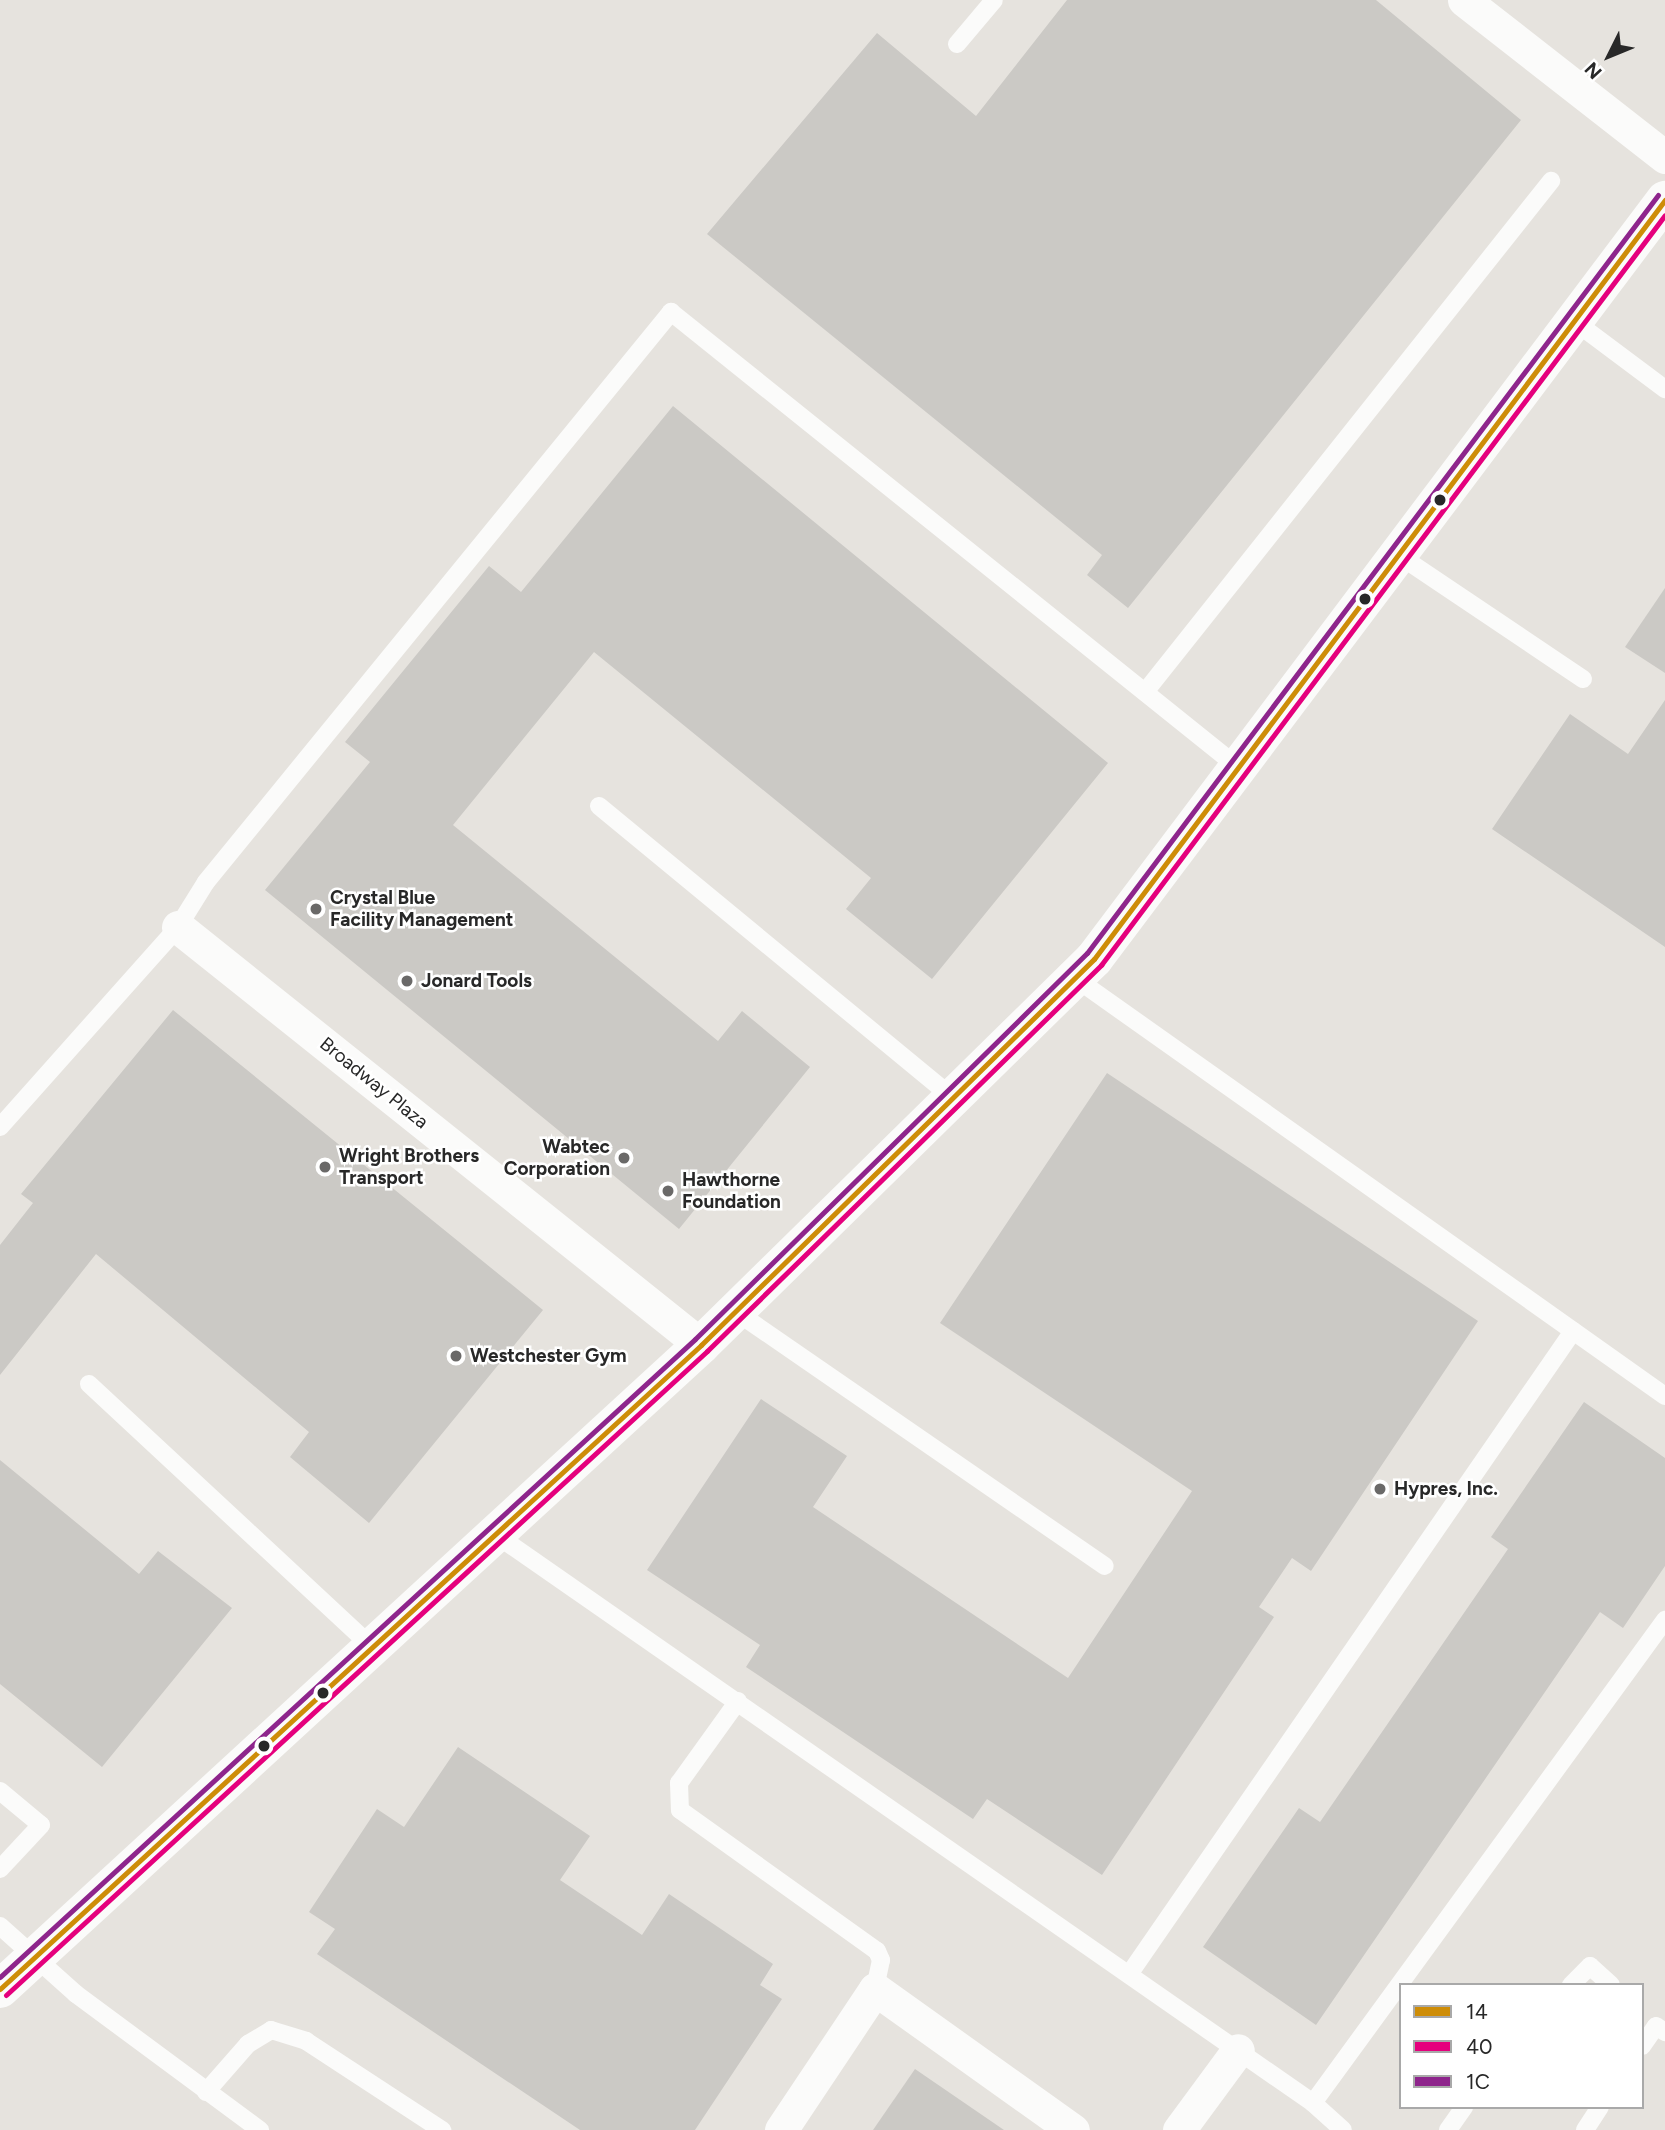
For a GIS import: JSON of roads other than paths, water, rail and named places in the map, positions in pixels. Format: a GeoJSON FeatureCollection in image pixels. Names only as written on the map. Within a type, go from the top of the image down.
{"type":"FeatureCollection","features":[{"type":"Feature","properties":{"kind":"street"},"geometry":{"type":"LineString","coordinates":[[1464,0],[1665,157]]}},
{"type":"Feature","properties":{"kind":"street"},"geometry":{"type":"LineString","coordinates":[[0,1989],[701,1345],[955,1099],[1075,978],[1238,767],[1665,200]]}},
{"type":"Feature","properties":{"kind":"street","name":"Broadway Plaza"},"geometry":{"type":"LineString","coordinates":[[178,927],[701,1345]]}},
{"type":"Feature","properties":{"kind":"street"},"geometry":{"type":"LineString","coordinates":[[781,2130],[875,1989],[1073,2130]]}},
{"type":"Feature","properties":{"kind":"street"},"geometry":{"type":"LineString","coordinates":[[1179,2130],[1238,2050]]}},
{"type":"Feature","properties":{"kind":"lane"},"geometry":{"type":"LineString","coordinates":[[957,44],[994,0]]}},
{"type":"Feature","properties":{"kind":"lane"},"geometry":{"type":"LineString","coordinates":[[1145,692],[1551,181]]}},
{"type":"Feature","properties":{"kind":"lane"},"geometry":{"type":"LineString","coordinates":[[0,1127],[178,927],[206,882],[671,312],[1238,767]]}},
{"type":"Feature","properties":{"kind":"lane"},"geometry":{"type":"LineString","coordinates":[[1574,321],[1665,389]]}},
{"type":"Feature","properties":{"kind":"lane"},"geometry":{"type":"LineString","coordinates":[[1397,554],[1583,679]]}},
{"type":"Feature","properties":{"kind":"lane"},"geometry":{"type":"LineString","coordinates":[[600,806],[955,1099]]}},
{"type":"Feature","properties":{"kind":"lane"},"geometry":{"type":"LineString","coordinates":[[1075,978],[1665,1396]]}},
{"type":"Feature","properties":{"kind":"lane"},"geometry":{"type":"LineString","coordinates":[[735,1311],[1104,1566]]}},
{"type":"Feature","properties":{"kind":"lane"},"geometry":{"type":"LineString","coordinates":[[1130,1973],[1573,1331]]}},
{"type":"Feature","properties":{"kind":"lane"},"geometry":{"type":"LineString","coordinates":[[89,1384],[372,1647]]}},
{"type":"Feature","properties":{"kind":"lane"},"geometry":{"type":"LineString","coordinates":[[495,1534],[1130,1973],[1313,2103],[1343,2130]]}},
{"type":"Feature","properties":{"kind":"lane"},"geometry":{"type":"LineString","coordinates":[[1400,1983],[1665,1620]]}},
{"type":"Feature","properties":{"kind":"lane"},"geometry":{"type":"LineString","coordinates":[[738,1701],[679,1783],[680,1810],[877,1951],[881,1960],[875,1989]]}},
{"type":"Feature","properties":{"kind":"lane"},"geometry":{"type":"LineString","coordinates":[[0,1791],[41,1825],[0,1869]]}},
{"type":"Feature","properties":{"kind":"lane"},"geometry":{"type":"LineString","coordinates":[[0,1926],[76,1994],[260,2130]]}},
{"type":"Feature","properties":{"kind":"lane"},"geometry":{"type":"LineString","coordinates":[[1573,1983],[1590,1966],[1609,1983]]}},
{"type":"Feature","properties":{"kind":"lane"},"geometry":{"type":"LineString","coordinates":[[1313,2103],[1399,1985]]}},
{"type":"Feature","properties":{"kind":"lane"},"geometry":{"type":"LineString","coordinates":[[1644,2042],[1654,2024]]}},
{"type":"Feature","properties":{"kind":"lane"},"geometry":{"type":"LineString","coordinates":[[206,2092],[248,2044],[271,2030],[306,2041],[442,2130]]}},
{"type":"Feature","properties":{"kind":"lane"},"geometry":{"type":"LineString","coordinates":[[1448,2130],[1463,2109]]}},
{"type":"Feature","properties":{"kind":"lane"},"geometry":{"type":"LineString","coordinates":[[1585,2130],[1599,2109]]}},
{"type":"Feature","properties":{"kind":"place","name":"Crystal Blue Facility Management"},"geometry":{"type":"Point","coordinates":[316,909]}},
{"type":"Feature","properties":{"kind":"place","name":"Jonard Tools"},"geometry":{"type":"Point","coordinates":[407,981]}},
{"type":"Feature","properties":{"kind":"place","name":"Wabtec Corporation"},"geometry":{"type":"Point","coordinates":[624,1158]}},
{"type":"Feature","properties":{"kind":"place","name":"Wright Brothers Transport"},"geometry":{"type":"Point","coordinates":[325,1167]}},
{"type":"Feature","properties":{"kind":"place","name":"Hawthorne Foundation"},"geometry":{"type":"Point","coordinates":[668,1191]}},
{"type":"Feature","properties":{"kind":"place","name":"Westchester Gym"},"geometry":{"type":"Point","coordinates":[456,1356]}},
{"type":"Feature","properties":{"kind":"place","name":"Hypres, Inc."},"geometry":{"type":"Point","coordinates":[1380,1489]}}]}
